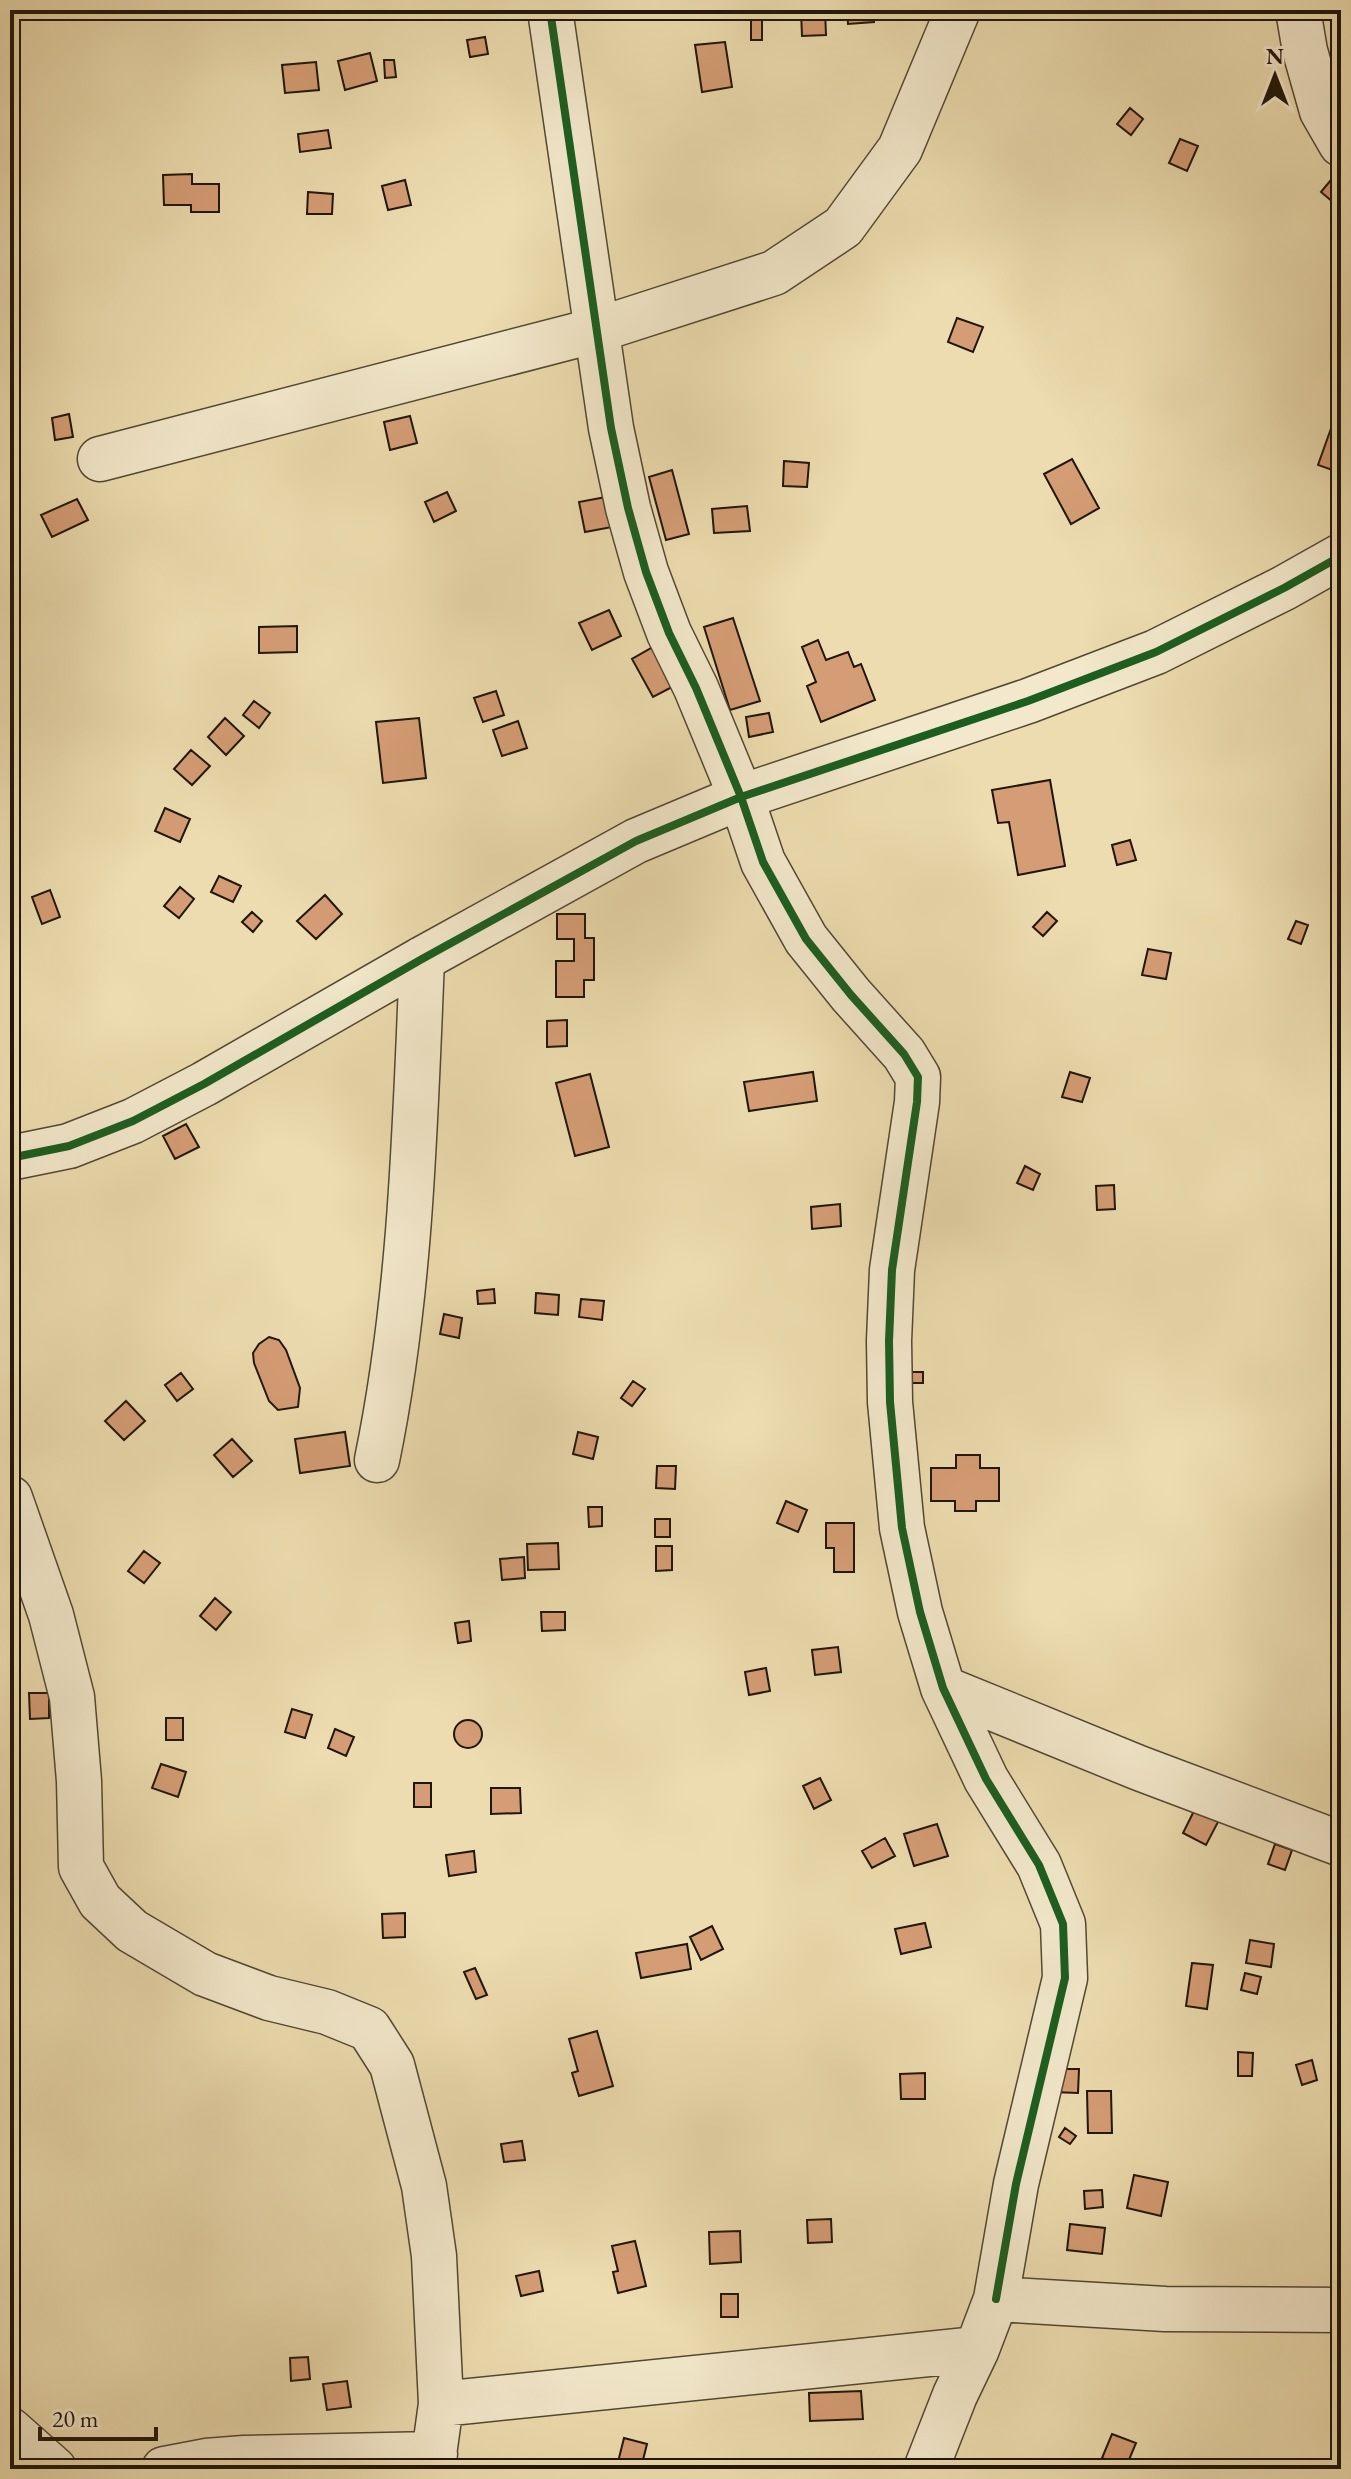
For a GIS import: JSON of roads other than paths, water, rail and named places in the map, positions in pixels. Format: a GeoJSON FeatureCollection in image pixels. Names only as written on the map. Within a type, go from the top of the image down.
{"type":"FeatureCollection","features":[{"type":"Feature","properties":{"kind":"street"},"geometry":{"type":"LineString","coordinates":[[550,10],[611,428],[646,572],[669,633],[696,688],[741,797],[763,862],[806,939],[904,1054],[918,1077],[892,1270],[890,1402],[902,1528],[920,1612],[943,1688],[986,1779],[1039,1865],[1063,1924],[1065,1978],[1016,2184],[996,2299],[926,2469]]}},
{"type":"Feature","properties":{"kind":"street"},"geometry":{"type":"LineString","coordinates":[[100,459],[597,330],[774,273],[843,227],[900,149],[958,10]]}},
{"type":"Feature","properties":{"kind":"street"},"geometry":{"type":"LineString","coordinates":[[1298,10],[1305,51],[1322,111],[1341,144]]}},
{"type":"Feature","properties":{"kind":"street"},"geometry":{"type":"LineString","coordinates":[[10,1158],[69,1146],[133,1121],[636,841],[741,797],[1028,701],[1156,652],[1341,556]]}},
{"type":"Feature","properties":{"kind":"street"},"geometry":{"type":"LineString","coordinates":[[377,1460],[391,1390],[405,1277],[422,959]]}},
{"type":"Feature","properties":{"kind":"street"},"geometry":{"type":"LineString","coordinates":[[10,1498],[51,1615],[72,1697],[79,1781],[81,1867],[100,1901],[132,1931],[205,1974],[269,1998],[327,2012],[369,2029],[392,2065],[424,2186],[438,2308],[441,2404],[433,2462],[244,2458],[164,2469]]}},
{"type":"Feature","properties":{"kind":"street"},"geometry":{"type":"LineString","coordinates":[[943,1688],[1139,1768],[1341,1844]]}},
{"type":"Feature","properties":{"kind":"street"},"geometry":{"type":"LineString","coordinates":[[996,2299],[1165,2309],[1341,2310]]}},
{"type":"Feature","properties":{"kind":"street"},"geometry":{"type":"LineString","coordinates":[[441,2404],[977,2349]]}},
{"type":"Feature","properties":{"kind":"street"},"geometry":{"type":"LineString","coordinates":[[10,2430],[54,2469]]}}]}
